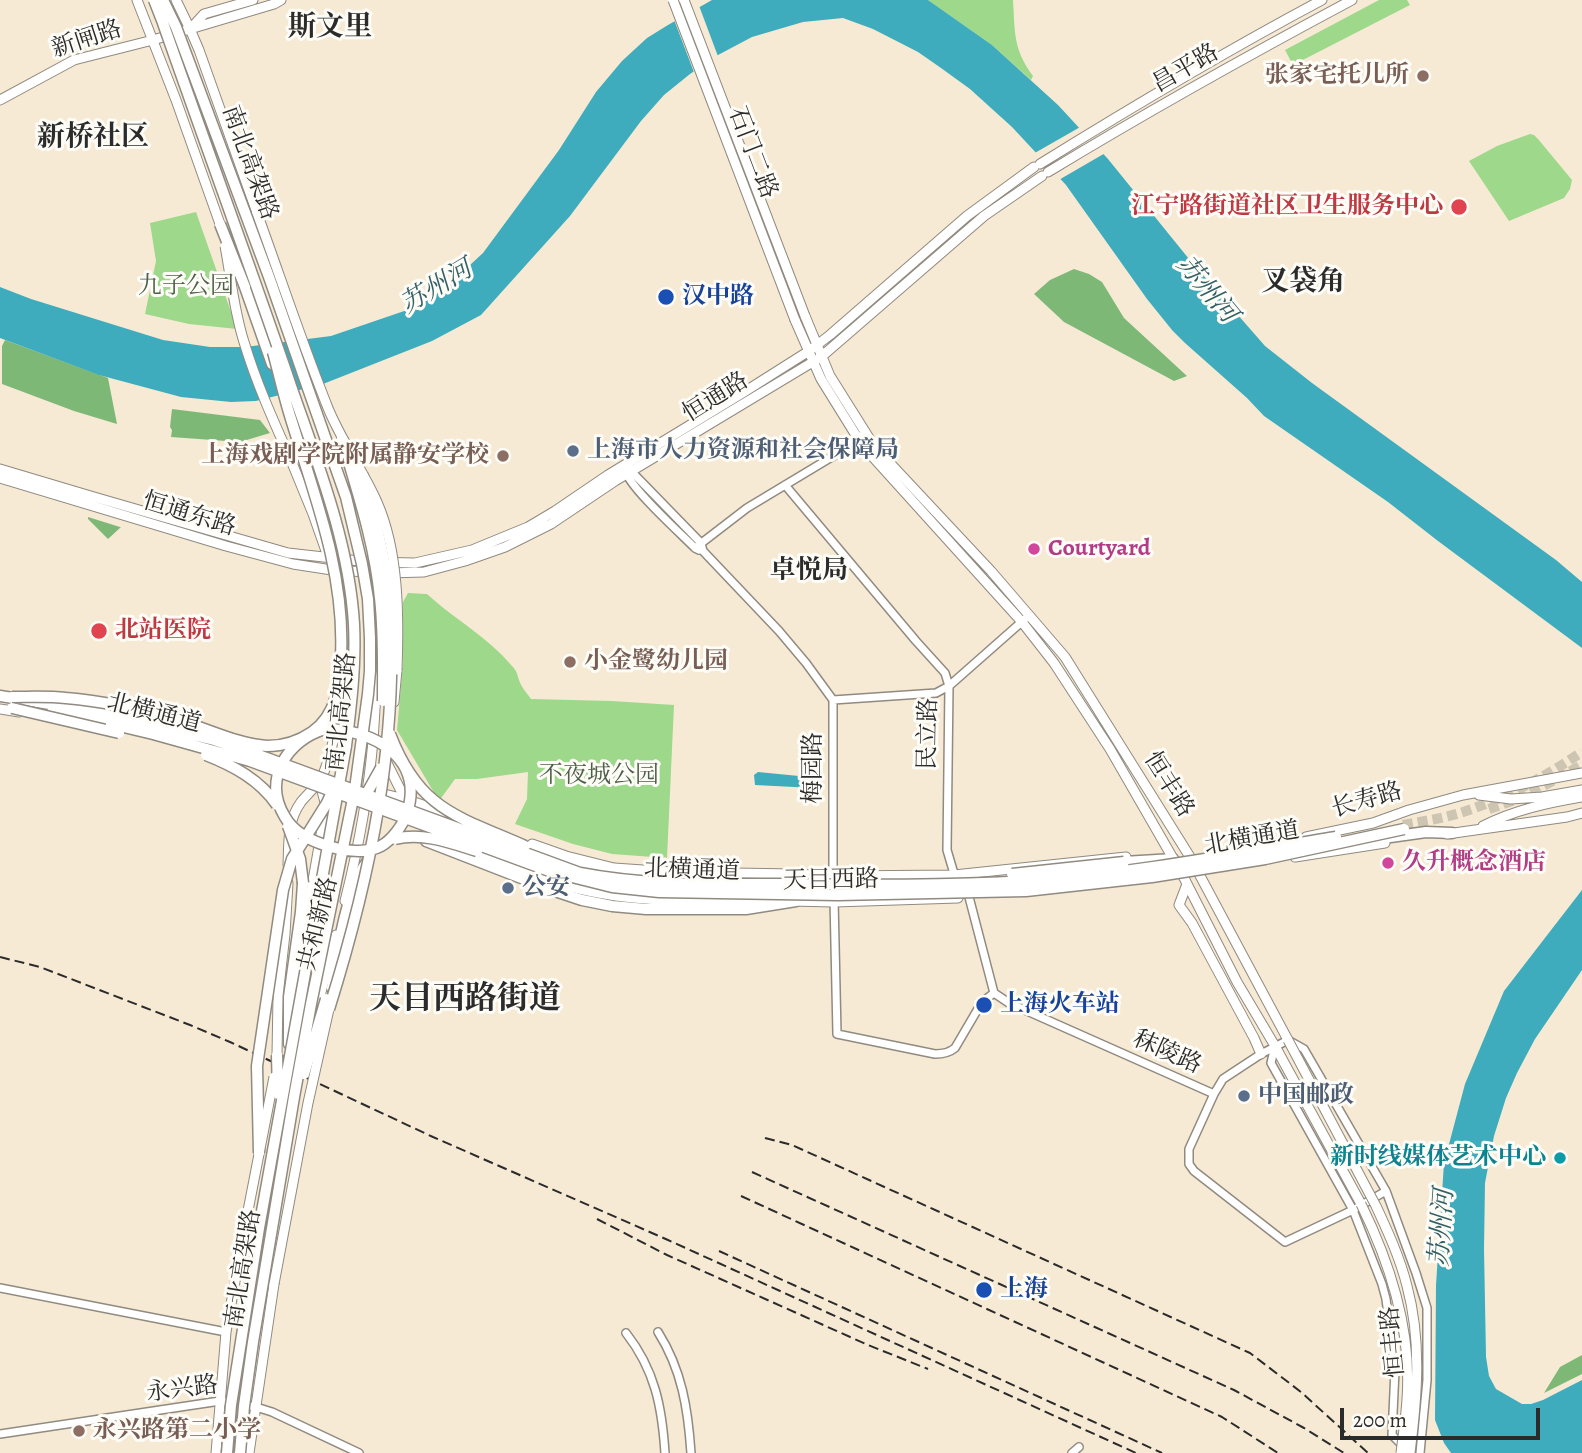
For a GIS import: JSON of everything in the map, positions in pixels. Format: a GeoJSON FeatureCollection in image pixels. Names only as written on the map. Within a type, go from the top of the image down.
{"type":"FeatureCollection","features":[{"type":"Feature","properties":{"kind":"highway","name":"南北高架路"},"geometry":{"type":"LineString","coordinates":[[154,0],[256,281],[321,472],[350,586],[355,656],[350,714],[284,1055]]}},
{"type":"Feature","properties":{"kind":"highway","name":"南北高架路"},"geometry":{"type":"LineString","coordinates":[[163,0],[201,94],[346,497],[368,599],[370,638],[369,683],[355,789],[240,1342],[227,1453]]}},
{"type":"Feature","properties":{"kind":"highway"},"geometry":{"type":"LineString","coordinates":[[220,224],[285,400],[319,505],[337,584],[342,621],[341,666],[335,701],[327,718],[287,754],[278,773],[277,792],[300,859],[303,883],[284,1055],[284,1123]]}},
{"type":"Feature","properties":{"kind":"highway"},"geometry":{"type":"LineString","coordinates":[[268,277],[326,404]]}},
{"type":"Feature","properties":{"kind":"highway"},"geometry":{"type":"LineString","coordinates":[[256,281],[285,400]]}},
{"type":"Feature","properties":{"kind":"highway"},"geometry":{"type":"LineString","coordinates":[[284,1123],[335,967],[354,886],[364,866],[403,822],[408,810],[410,788],[408,775],[384,714],[379,586],[367,526],[342,439]]}},
{"type":"Feature","properties":{"kind":"highway"},"geometry":{"type":"LineString","coordinates":[[329,1009],[360,898],[390,718],[389,598],[376,524],[362,474]]}},
{"type":"Feature","properties":{"kind":"highway","name":"北横通道"},"geometry":{"type":"LineString","coordinates":[[0,694],[12,703],[121,727],[250,761],[577,880],[659,892],[838,895],[1026,891],[1093,885],[1265,859],[1404,827],[1115,872],[1025,881],[838,885],[613,880],[580,873],[214,740],[124,718],[12,703],[0,708]]}},
{"type":"Feature","properties":{"kind":"highway"},"geometry":{"type":"LineString","coordinates":[[12,703],[65,698],[109,704],[182,721],[248,744],[269,746],[287,743],[325,729],[355,732],[388,747],[425,793],[448,812],[468,822],[587,868],[694,883]]}},
{"type":"Feature","properties":{"kind":"highway"},"geometry":{"type":"LineString","coordinates":[[12,703],[191,750],[236,768],[270,795],[295,830],[323,845],[348,850],[372,849],[406,836],[421,836],[476,850],[554,879],[612,887]]}},
{"type":"Feature","properties":{"kind":"highway"},"geometry":{"type":"LineString","coordinates":[[346,834],[384,758]]}},
{"type":"Feature","properties":{"kind":"highway"},"geometry":{"type":"LineString","coordinates":[[259,1153],[257,1066],[283,890],[292,859],[327,803],[342,763]]}},
{"type":"Feature","properties":{"kind":"highway"},"geometry":{"type":"LineString","coordinates":[[1349,841],[1426,832],[1452,833]]}},
{"type":"Feature","properties":{"kind":"highway"},"geometry":{"type":"LineString","coordinates":[[395,839],[420,839],[555,891],[612,906],[646,909],[746,909],[796,901]]}},
{"type":"Feature","properties":{"kind":"highway"},"geometry":{"type":"LineString","coordinates":[[916,883],[1173,859]]}},
{"type":"Feature","properties":{"kind":"highway"},"geometry":{"type":"LineString","coordinates":[[329,1009],[335,967]]}},
{"type":"Feature","properties":{"kind":"highway","name":"南北高架路"},"geometry":{"type":"LineString","coordinates":[[240,1453],[244,1406],[284,1123]]}},
{"type":"Feature","properties":{"kind":"main road","name":"共和新路"},"geometry":{"type":"LineString","coordinates":[[136,0],[176,100],[220,224],[244,342],[269,411],[313,514],[332,570],[343,643],[341,688],[334,737],[318,789],[302,801],[291,822],[288,907],[278,1004],[284,1055],[259,1153],[226,1332],[216,1453]]}},
{"type":"Feature","properties":{"kind":"main road"},"geometry":{"type":"LineString","coordinates":[[176,0],[213,89],[326,404],[379,506],[385,526],[396,598],[398,638],[395,696],[384,758],[368,790]]}},
{"type":"Feature","properties":{"kind":"main road","name":"新闸路"},"geometry":{"type":"LineString","coordinates":[[190,29],[204,14],[253,0]]}},
{"type":"Feature","properties":{"kind":"main road","name":"新闸路"},"geometry":{"type":"LineString","coordinates":[[0,100],[74,60],[153,40],[281,0]]}},
{"type":"Feature","properties":{"kind":"main road","name":"石门二路"},"geometry":{"type":"LineString","coordinates":[[673,0],[800,318]]}},
{"type":"Feature","properties":{"kind":"main road","name":"石门二路"},"geometry":{"type":"LineString","coordinates":[[684,0],[800,318]]}},
{"type":"Feature","properties":{"kind":"main road","name":"昌平路"},"geometry":{"type":"LineString","coordinates":[[1037,165],[1322,0]]}},
{"type":"Feature","properties":{"kind":"main road","name":"昌平路"},"geometry":{"type":"LineString","coordinates":[[1045,174],[1253,53],[1352,0]]}},
{"type":"Feature","properties":{"kind":"main road","name":"恒通路"},"geometry":{"type":"LineString","coordinates":[[370,572],[424,572],[495,551],[542,529],[812,348],[957,224],[1037,165]]}},
{"type":"Feature","properties":{"kind":"main road","name":"恒通路"},"geometry":{"type":"LineString","coordinates":[[368,562],[415,563],[492,543],[538,521],[627,471],[817,359],[984,216],[1045,174]]}},
{"type":"Feature","properties":{"kind":"main road","name":"恒丰路"},"geometry":{"type":"LineString","coordinates":[[800,318],[817,359],[821,379],[884,470],[1065,657],[1190,858],[1288,1040],[1376,1206],[1403,1271],[1412,1307],[1416,1345],[1416,1399],[1410,1453]]}},
{"type":"Feature","properties":{"kind":"main road","name":"恒通东路"},"geometry":{"type":"LineString","coordinates":[[0,469],[288,553],[368,562]]}},
{"type":"Feature","properties":{"kind":"main road","name":"恒通东路"},"geometry":{"type":"LineString","coordinates":[[0,478],[293,564],[370,572]]}},
{"type":"Feature","properties":{"kind":"main road","name":"共和新路"},"geometry":{"type":"LineString","coordinates":[[318,789],[326,806],[293,1015],[301,1021],[312,1021],[315,1016],[354,866],[368,790],[377,671],[370,572]]}},
{"type":"Feature","properties":{"kind":"main road","name":"恒丰路"},"geometry":{"type":"LineString","coordinates":[[1026,619],[1110,749],[1182,874],[1237,982],[1361,1204],[1387,1266],[1403,1326],[1407,1398],[1401,1453]]}},
{"type":"Feature","properties":{"kind":"main road","name":"天目西路"},"geometry":{"type":"LineString","coordinates":[[0,694],[176,727],[368,790],[404,799],[566,856],[614,868],[833,876],[954,875],[972,880],[1173,859]]}},
{"type":"Feature","properties":{"kind":"main road","name":"天目西路"},"geometry":{"type":"LineString","coordinates":[[0,708],[60,717],[230,756],[449,838],[546,880],[603,894],[683,900],[834,902],[969,897],[1198,873]]}},
{"type":"Feature","properties":{"kind":"main road"},"geometry":{"type":"LineString","coordinates":[[384,758],[404,799]]}},
{"type":"Feature","properties":{"kind":"main road","name":"长寿路"},"geometry":{"type":"LineString","coordinates":[[1190,858],[1373,823],[1470,793],[1577,774]]}},
{"type":"Feature","properties":{"kind":"main road","name":"长寿路"},"geometry":{"type":"LineString","coordinates":[[1475,830],[1543,800],[1582,790]]}},
{"type":"Feature","properties":{"kind":"main road","name":"长寿路"},"geometry":{"type":"LineString","coordinates":[[1470,793],[1511,799],[1582,797]]}},
{"type":"Feature","properties":{"kind":"main road","name":"长寿路"},"geometry":{"type":"LineString","coordinates":[[1198,873],[1581,813]]}},
{"type":"Feature","properties":{"kind":"main road"},"geometry":{"type":"LineString","coordinates":[[1173,859],[1190,858]]}},
{"type":"Feature","properties":{"kind":"main road"},"geometry":{"type":"LineString","coordinates":[[1187,884],[1179,905],[1192,923],[1255,1038],[1261,1054]]}},
{"type":"Feature","properties":{"kind":"main road"},"geometry":{"type":"LineString","coordinates":[[1237,1006],[1247,999]]}},
{"type":"Feature","properties":{"kind":"main road","name":"共和新路"},"geometry":{"type":"LineString","coordinates":[[249,1453],[274,1284],[308,1103],[329,1009]]}},
{"type":"Feature","properties":{"kind":"street"},"geometry":{"type":"LineString","coordinates":[[699,547],[747,508],[840,452],[860,434]]}},
{"type":"Feature","properties":{"kind":"street","name":"梅园路"},"geometry":{"type":"LineString","coordinates":[[627,471],[641,493],[699,547],[779,631],[833,700],[833,876],[837,1034],[943,1054],[955,1048],[982,1002],[994,993]]}},
{"type":"Feature","properties":{"kind":"street","name":"民立路"},"geometry":{"type":"LineString","coordinates":[[785,485],[945,673],[949,686],[947,850],[954,875],[969,897],[994,993]]}},
{"type":"Feature","properties":{"kind":"street"},"geometry":{"type":"LineString","coordinates":[[833,700],[936,693],[949,686],[1026,619]]}},
{"type":"Feature","properties":{"kind":"street","name":"秣陵路"},"geometry":{"type":"LineString","coordinates":[[994,993],[1009,1003],[1214,1094],[1189,1149],[1189,1164],[1198,1175],[1285,1242],[1353,1210],[1385,1191]]}},
{"type":"Feature","properties":{"kind":"street"},"geometry":{"type":"LineString","coordinates":[[1214,1094],[1223,1079],[1275,1046],[1288,1040],[1304,1049],[1385,1191],[1427,1308],[1427,1380],[1420,1453]]}},
{"type":"Feature","properties":{"kind":"street"},"geometry":{"type":"LineString","coordinates":[[1275,1046],[1271,1063],[1353,1210],[1386,1299],[1395,1370],[1392,1435],[1410,1453]]}},
{"type":"Feature","properties":{"kind":"street"},"geometry":{"type":"LineString","coordinates":[[0,1288],[226,1332]]}},
{"type":"Feature","properties":{"kind":"street"},"geometry":{"type":"LineString","coordinates":[[658,1332],[673,1358],[683,1389],[691,1453]]}},
{"type":"Feature","properties":{"kind":"street"},"geometry":{"type":"LineString","coordinates":[[626,1333],[651,1373],[662,1418],[665,1453]]}},
{"type":"Feature","properties":{"kind":"street","name":"永兴路"},"geometry":{"type":"LineString","coordinates":[[0,1434],[220,1401],[256,1406],[359,1453]]}},
{"type":"Feature","properties":{"kind":"street"},"geometry":{"type":"LineString","coordinates":[[1072,1453],[1079,1447]]}},
{"type":"Feature","properties":{"kind":"green space"},"geometry":{"type":"Polygon","coordinates":[[[928,0],[1013,0],[1018,49],[1033,76],[1031,80],[992,45],[928,0]]]}},
{"type":"Feature","properties":{"kind":"green space"},"geometry":{"type":"Polygon","coordinates":[[[1379,0],[1407,0],[1410,5],[1293,65],[1285,50],[1379,0]]]}},
{"type":"Feature","properties":{"kind":"green space"},"geometry":{"type":"Polygon","coordinates":[[[1530,134],[1538,139],[1572,180],[1570,189],[1564,198],[1509,221],[1469,161],[1497,146],[1530,134]]]}},
{"type":"Feature","properties":{"kind":"green space","name":"九子公园"},"geometry":{"type":"Polygon","coordinates":[[[196,212],[237,329],[189,324],[145,314],[156,261],[150,223],[196,212]]]}},
{"type":"Feature","properties":{"kind":"green space"},"geometry":{"type":"Polygon","coordinates":[[[1074,269],[1102,282],[1124,318],[1187,376],[1174,381],[1064,322],[1034,294],[1050,280],[1074,269]]]}},
{"type":"Feature","properties":{"kind":"green space"},"geometry":{"type":"Polygon","coordinates":[[[5,340],[108,378],[117,424],[2,384],[2,346],[5,340]]]}},
{"type":"Feature","properties":{"kind":"green space"},"geometry":{"type":"Polygon","coordinates":[[[172,409],[260,420],[270,433],[240,442],[171,437],[172,409]]]}},
{"type":"Feature","properties":{"kind":"green space"},"geometry":{"type":"Polygon","coordinates":[[[88,517],[121,527],[108,539],[88,517]]]}},
{"type":"Feature","properties":{"kind":"green space","name":"不夜城公园"},"geometry":{"type":"Polygon","coordinates":[[[408,593],[427,594],[492,646],[515,669],[521,685],[531,699],[674,705],[667,858],[612,854],[515,824],[527,799],[528,772],[455,779],[439,801],[397,730],[403,663],[403,602],[408,593]]]}},
{"type":"Feature","properties":{"kind":"green space"},"geometry":{"type":"Polygon","coordinates":[[[1582,1355],[1582,1374],[1544,1393],[1560,1367],[1582,1355]]]}},
{"type":"Feature","properties":{"kind":"water","name":"苏州河"},"geometry":{"type":"Polygon","coordinates":[[[712,0],[928,0],[992,45],[1058,105],[1108,159],[1189,259],[1265,346],[1556,560],[1582,582],[1582,648],[1388,502],[1264,416],[1172,330],[1066,185],[1012,127],[970,89],[918,52],[873,29],[843,18],[803,22],[752,37],[690,74],[664,95],[641,121],[570,216],[481,315],[432,341],[323,384],[256,401],[231,402],[181,397],[99,375],[0,338],[0,287],[163,340],[210,347],[245,347],[331,336],[413,308],[444,289],[483,253],[559,150],[596,92],[622,61],[647,38],[712,0]]]}},
{"type":"Feature","properties":{"kind":"water"},"geometry":{"type":"Polygon","coordinates":[[[758,772],[809,777],[813,779],[814,788],[755,785],[754,775],[758,772]]]}},
{"type":"Feature","properties":{"kind":"water","name":"苏州河"},"geometry":{"type":"Polygon","coordinates":[[[1582,890],[1582,970],[1535,1039],[1506,1098],[1494,1136],[1485,1183],[1484,1249],[1486,1357],[1489,1376],[1496,1389],[1522,1404],[1543,1400],[1582,1380],[1582,1453],[1451,1453],[1435,1420],[1436,1285],[1444,1163],[1465,1084],[1504,991],[1582,890]]]}},
{"type":"Feature","properties":{"kind":"pier"},"geometry":{"type":"Polygon","coordinates":[[[698,3],[719,59],[695,75],[673,17],[698,3]]]}},
{"type":"Feature","properties":{"kind":"pier"},"geometry":{"type":"Polygon","coordinates":[[[1082,126],[1107,152],[1057,181],[1033,154],[1082,126]]]}},
{"type":"Feature","properties":{"kind":"tunnel"},"geometry":{"type":"LineString","coordinates":[[1403,825],[1451,816],[1512,793],[1582,752]]}},
{"type":"Feature","properties":{"kind":"tunnel"},"geometry":{"type":"LineString","coordinates":[[1489,809],[1521,798],[1582,765]]}},
{"type":"Feature","properties":{"kind":"railway"},"geometry":{"type":"LineString","coordinates":[[0,957],[40,967],[230,1042],[433,1137],[668,1240],[1136,1453]]}},
{"type":"Feature","properties":{"kind":"railway"},"geometry":{"type":"LineString","coordinates":[[765,1138],[792,1145],[1250,1353],[1301,1392],[1368,1453]]}},
{"type":"Feature","properties":{"kind":"railway"},"geometry":{"type":"LineString","coordinates":[[752,1172],[1234,1390],[1344,1453]]}},
{"type":"Feature","properties":{"kind":"railway"},"geometry":{"type":"LineString","coordinates":[[741,1196],[1222,1417],[1278,1453]]}},
{"type":"Feature","properties":{"kind":"railway"},"geometry":{"type":"LineString","coordinates":[[597,1219],[667,1255],[928,1369]]}},
{"type":"Feature","properties":{"kind":"railway"},"geometry":{"type":"LineString","coordinates":[[719,1251],[1162,1453]]}},
{"type":"Feature","properties":{"kind":"place","name":"张家宅托儿所"},"geometry":{"type":"Point","coordinates":[1423,76]}},
{"type":"Feature","properties":{"kind":"place","name":"江宁路街道社区卫生服务中心"},"geometry":{"type":"Point","coordinates":[1459,207]}},
{"type":"Feature","properties":{"kind":"place","name":"汉中路"},"geometry":{"type":"Point","coordinates":[666,297]}},
{"type":"Feature","properties":{"kind":"place","name":"上海市人力资源和社会保障局"},"geometry":{"type":"Point","coordinates":[573,451]}},
{"type":"Feature","properties":{"kind":"place","name":"上海戏剧学院附属静安学校"},"geometry":{"type":"Point","coordinates":[503,456]}},
{"type":"Feature","properties":{"kind":"place","name":"Courtyard"},"geometry":{"type":"Point","coordinates":[1034,549]}},
{"type":"Feature","properties":{"kind":"place","name":"北站医院"},"geometry":{"type":"Point","coordinates":[99,631]}},
{"type":"Feature","properties":{"kind":"place","name":"小金鹭幼儿园"},"geometry":{"type":"Point","coordinates":[570,662]}},
{"type":"Feature","properties":{"kind":"place","name":"久升概念酒店"},"geometry":{"type":"Point","coordinates":[1388,863]}},
{"type":"Feature","properties":{"kind":"place","name":"公安"},"geometry":{"type":"Point","coordinates":[508,888]}},
{"type":"Feature","properties":{"kind":"place","name":"上海火车站"},"geometry":{"type":"Point","coordinates":[984,1005]}},
{"type":"Feature","properties":{"kind":"place","name":"中国邮政"},"geometry":{"type":"Point","coordinates":[1244,1096]}},
{"type":"Feature","properties":{"kind":"place","name":"新时线媒体艺术中心"},"geometry":{"type":"Point","coordinates":[1560,1158]}},
{"type":"Feature","properties":{"kind":"place","name":"上海"},"geometry":{"type":"Point","coordinates":[984,1290]}},
{"type":"Feature","properties":{"kind":"place","name":"永兴路第二小学"},"geometry":{"type":"Point","coordinates":[79,1431]}},
{"type":"Feature","properties":{"kind":"district","name":"斯文里"},"geometry":{"type":"Point","coordinates":[330,28]}},
{"type":"Feature","properties":{"kind":"district","name":"新桥社区"},"geometry":{"type":"Point","coordinates":[93,138]}},
{"type":"Feature","properties":{"kind":"district","name":"叉袋角"},"geometry":{"type":"Point","coordinates":[1303,283]}},
{"type":"Feature","properties":{"kind":"district","name":"卓悦局"},"geometry":{"type":"Point","coordinates":[809,572]}},
{"type":"Feature","properties":{"kind":"district","name":"天目西路街道"},"geometry":{"type":"Point","coordinates":[465,1000]}}]}
